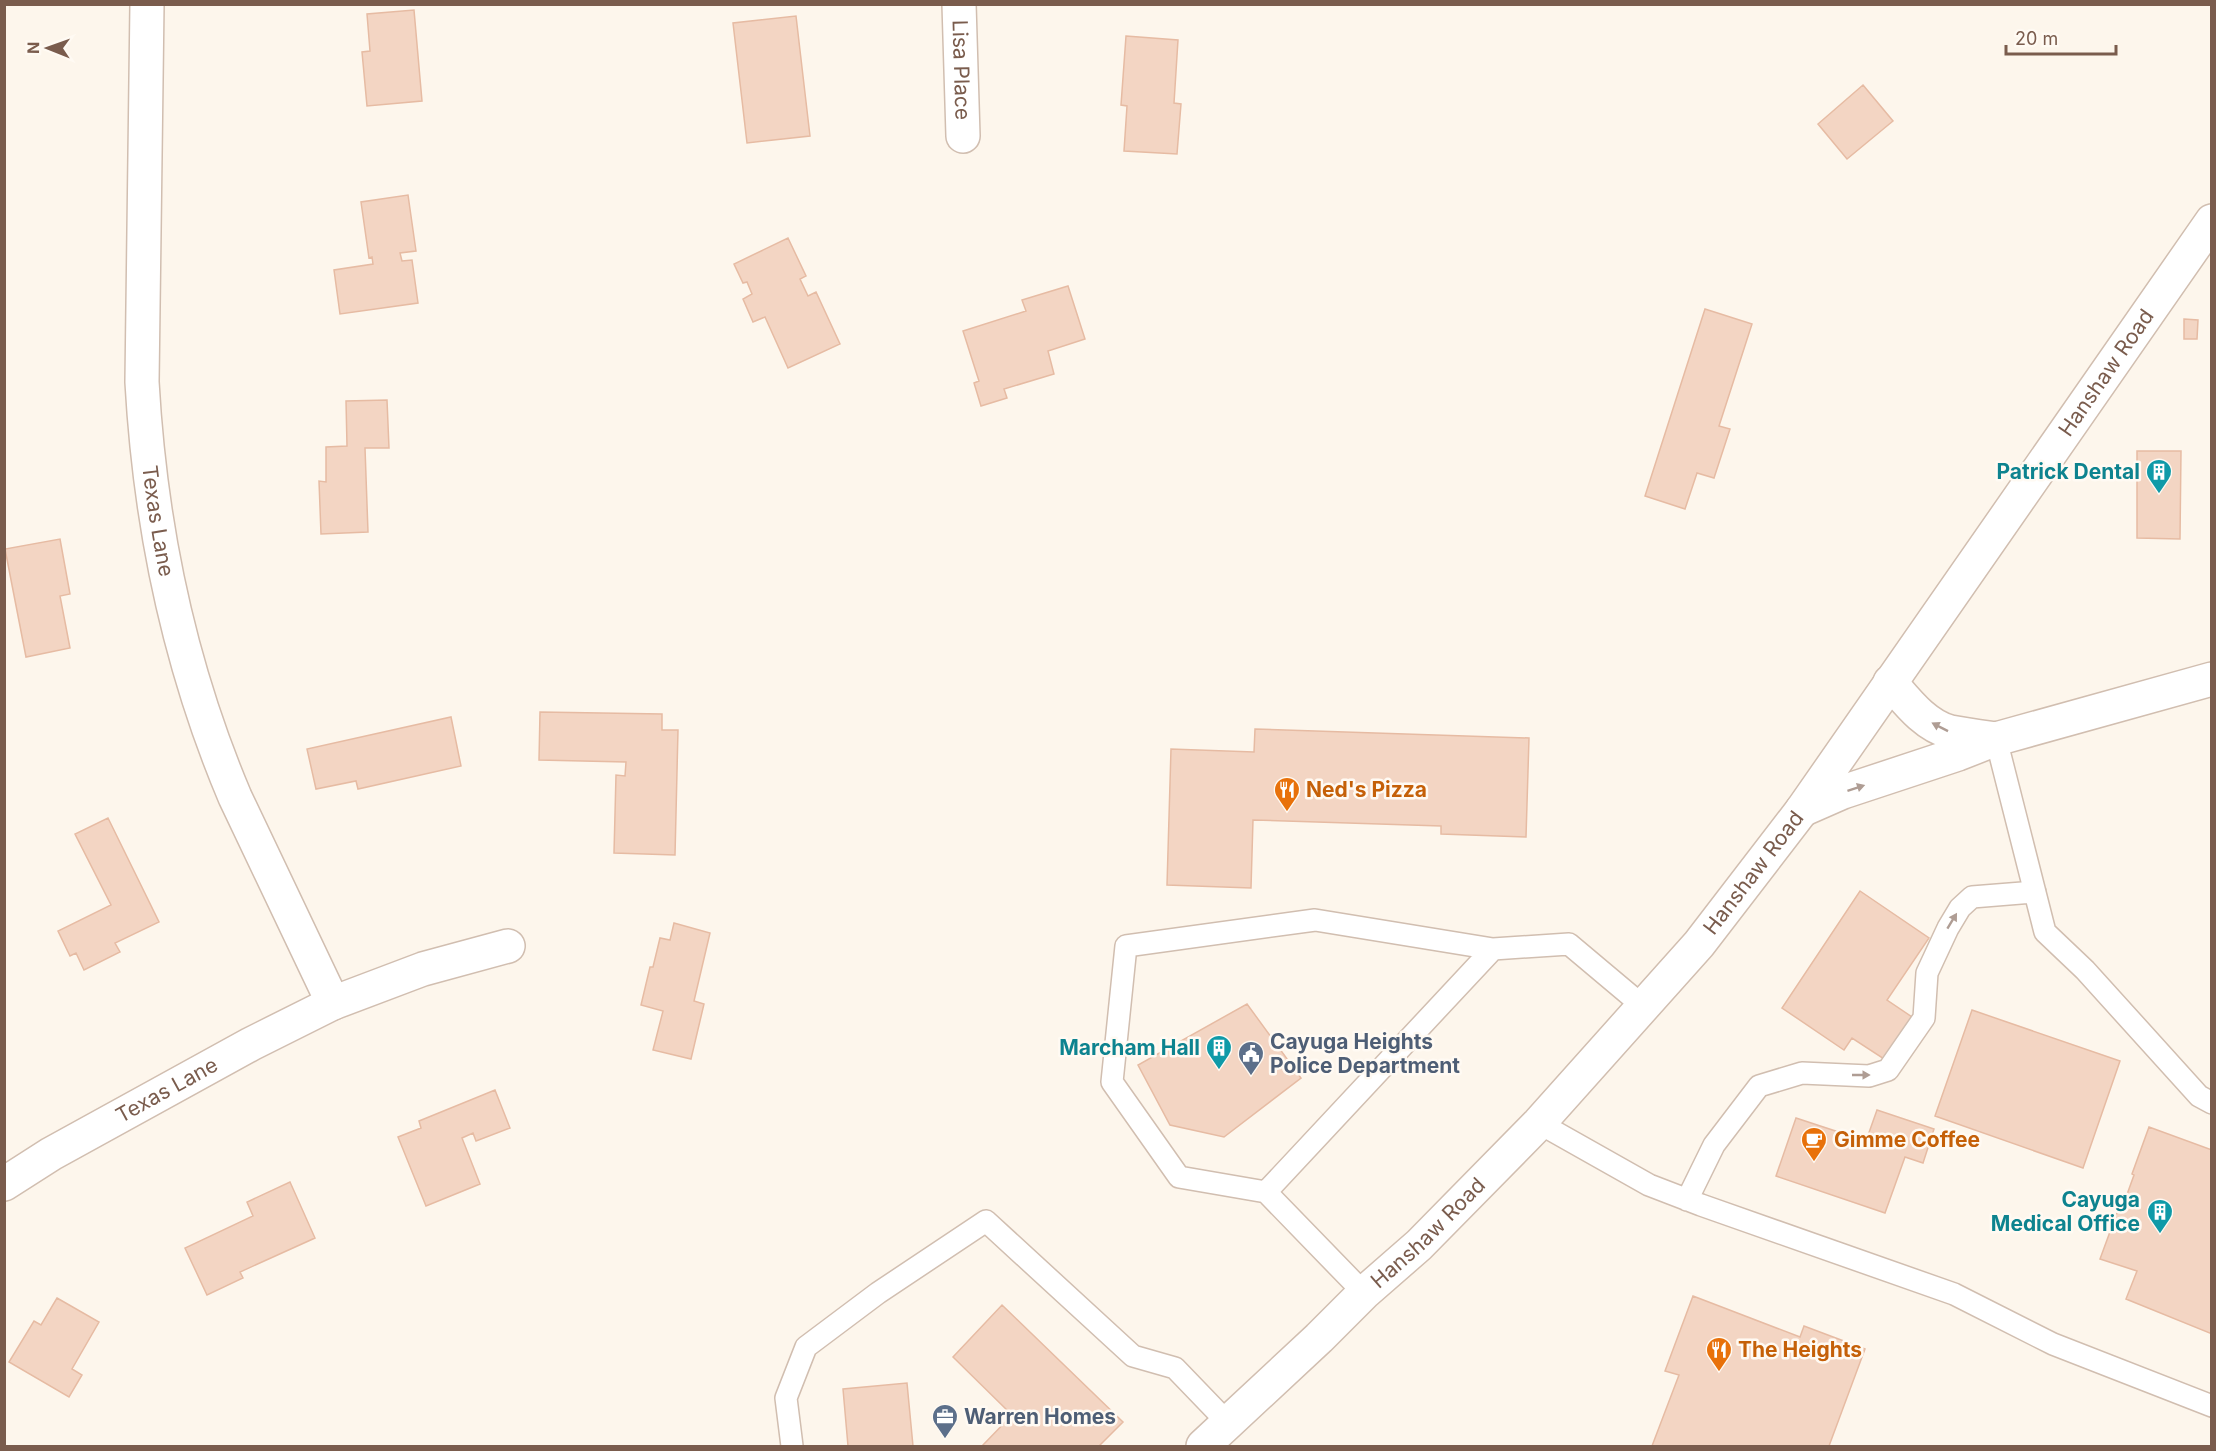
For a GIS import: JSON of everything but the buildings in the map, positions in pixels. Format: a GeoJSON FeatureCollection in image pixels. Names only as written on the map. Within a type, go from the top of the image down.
{"type":"FeatureCollection","features":[{"type":"Feature","properties":{"kind":"street","name":"Texas Lane"},"geometry":{"type":"LineString","coordinates":[[147,4],[142,382],[144,434],[160,552],[188,667],[221,763],[333,1004]]}},
{"type":"Feature","properties":{"kind":"street","name":"Lisa Place"},"geometry":{"type":"LineString","coordinates":[[960,4],[963,136]]}},
{"type":"Feature","properties":{"kind":"street","name":"Hanshaw Road"},"geometry":{"type":"LineString","coordinates":[[1203,1446],[1364,1293],[1419,1245],[1539,1123],[1699,944],[1802,810],[2211,221]]}},
{"type":"Feature","properties":{"kind":"street"},"geometry":{"type":"LineString","coordinates":[[1802,810],[1843,792],[1996,739],[2211,679]]}},
{"type":"Feature","properties":{"kind":"street"},"geometry":{"type":"LineString","coordinates":[[1890,682],[1912,707],[1938,726],[1948,731],[1996,739]]}},
{"type":"Feature","properties":{"kind":"street","name":"Texas Lane"},"geometry":{"type":"LineString","coordinates":[[4,1184],[51,1154],[251,1044],[333,1004],[423,969],[508,946]]}},
{"type":"Feature","properties":{"kind":"lane"},"geometry":{"type":"LineString","coordinates":[[1996,739],[2045,932],[2085,970],[2199,1096],[2211,1103]]}},
{"type":"Feature","properties":{"kind":"lane"},"geometry":{"type":"LineString","coordinates":[[1687,1200],[1714,1145],[1759,1086],[1802,1073],[1869,1076],[1888,1070],[1924,1018],[1927,973],[1948,928],[1960,908],[1972,897],[2035,892]]}},
{"type":"Feature","properties":{"kind":"lane"},"geometry":{"type":"LineString","coordinates":[[1364,1293],[1266,1192],[1179,1177],[1112,1082],[1126,946],[1315,920],[1493,948],[1569,944],[1644,1006]]}},
{"type":"Feature","properties":{"kind":"lane"},"geometry":{"type":"LineString","coordinates":[[1266,1192],[1493,948]]}},
{"type":"Feature","properties":{"kind":"lane"},"geometry":{"type":"LineString","coordinates":[[1539,1123],[1649,1185],[1954,1294],[2053,1344],[2211,1406]]}},
{"type":"Feature","properties":{"kind":"lane"},"geometry":{"type":"LineString","coordinates":[[792,1446],[786,1398],[806,1347],[879,1293],[986,1221],[1133,1356],[1175,1368],[1228,1423]]}},
{"type":"Feature","properties":{"kind":"place","name":"Patrick Dental"},"geometry":{"type":"Point","coordinates":[2159,495]}},
{"type":"Feature","properties":{"kind":"place","name":"Ned's Pizza"},"geometry":{"type":"Point","coordinates":[1287,813]}},
{"type":"Feature","properties":{"kind":"place","name":"Marcham Hall"},"geometry":{"type":"Point","coordinates":[1219,1071]}},
{"type":"Feature","properties":{"kind":"place","name":"Cayuga Heights Police Department"},"geometry":{"type":"Point","coordinates":[1251,1077]}},
{"type":"Feature","properties":{"kind":"place","name":"Gimme Coffee"},"geometry":{"type":"Point","coordinates":[1814,1163]}},
{"type":"Feature","properties":{"kind":"place","name":"Cayuga Medical Office"},"geometry":{"type":"Point","coordinates":[2160,1235]}},
{"type":"Feature","properties":{"kind":"place","name":"The Heights"},"geometry":{"type":"Point","coordinates":[1719,1373]}},
{"type":"Feature","properties":{"kind":"place","name":"Warren Homes"},"geometry":{"type":"Point","coordinates":[945,1440]}}]}
